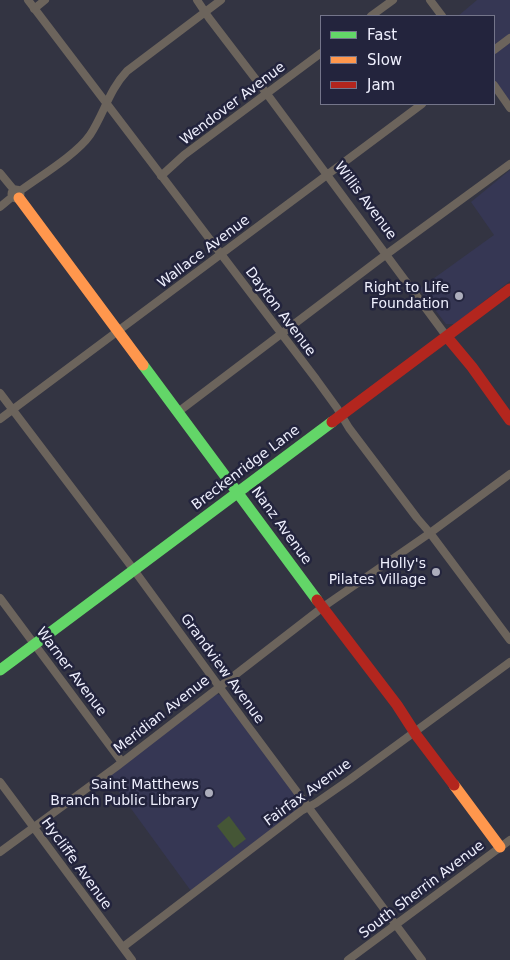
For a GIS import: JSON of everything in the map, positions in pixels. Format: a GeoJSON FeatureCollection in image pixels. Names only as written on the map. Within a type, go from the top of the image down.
{"type":"FeatureCollection","features":[{"type":"Feature","properties":{"kind":"street","name":"Dayton Avenue"},"geometry":{"type":"LineString","coordinates":[[28,0],[282,334],[341,416],[510,640]]}},
{"type":"Feature","properties":{"kind":"street"},"geometry":{"type":"LineString","coordinates":[[34,8],[45,0]]}},
{"type":"Feature","properties":{"kind":"street","name":"Willis Avenue"},"geometry":{"type":"LineString","coordinates":[[197,0],[510,420]]}},
{"type":"Feature","properties":{"kind":"street"},"geometry":{"type":"LineString","coordinates":[[0,207],[86,140],[101,116],[117,82],[127,71],[221,0]]}},
{"type":"Feature","properties":{"kind":"street"},"geometry":{"type":"LineString","coordinates":[[372,15],[392,0]]}},
{"type":"Feature","properties":{"kind":"street"},"geometry":{"type":"LineString","coordinates":[[430,0],[441,15]]}},
{"type":"Feature","properties":{"kind":"street"},"geometry":{"type":"LineString","coordinates":[[495,49],[510,38]]}},
{"type":"Feature","properties":{"kind":"street","name":"Wendover Avenue"},"geometry":{"type":"LineString","coordinates":[[161,176],[184,156],[320,54]]}},
{"type":"Feature","properties":{"kind":"street"},"geometry":{"type":"LineString","coordinates":[[495,86],[510,108]]}},
{"type":"Feature","properties":{"kind":"street","name":"Wallace Avenue"},"geometry":{"type":"LineString","coordinates":[[0,419],[421,105]]}},
{"type":"Feature","properties":{"kind":"street"},"geometry":{"type":"LineString","coordinates":[[178,412],[510,164]]}},
{"type":"Feature","properties":{"kind":"street","name":"Nanz Avenue"},"geometry":{"type":"LineString","coordinates":[[0,173],[500,847]]}},
{"type":"Feature","properties":{"kind":"street","name":"Breckenridge Lane"},"geometry":{"type":"LineString","coordinates":[[0,670],[510,290]]}},
{"type":"Feature","properties":{"kind":"street","name":"Grandview Avenue"},"geometry":{"type":"LineString","coordinates":[[0,393],[134,570],[422,960]]}},
{"type":"Feature","properties":{"kind":"street","name":"Meridian Avenue"},"geometry":{"type":"LineString","coordinates":[[0,852],[35,828],[323,607],[430,533],[510,474]]}},
{"type":"Feature","properties":{"kind":"street","name":"Warner Avenue"},"geometry":{"type":"LineString","coordinates":[[0,598],[122,762]]}},
{"type":"Feature","properties":{"kind":"street","name":"Fairfax Avenue"},"geometry":{"type":"LineString","coordinates":[[123,947],[309,807],[349,780],[510,662]]}},
{"type":"Feature","properties":{"kind":"street","name":"Hycliffe Avenue"},"geometry":{"type":"LineString","coordinates":[[0,782],[132,960]]}},
{"type":"Feature","properties":{"kind":"street","name":"South Sherrin Avenue"},"geometry":{"type":"LineString","coordinates":[[348,960],[510,840]]}},
{"type":"Feature","properties":{"kind":"shaded area"},"geometry":{"type":"Polygon","coordinates":[[[477,0],[510,0],[510,102],[495,80],[495,15],[459,15],[477,0]]]}},
{"type":"Feature","properties":{"kind":"shaded area"},"geometry":{"type":"Polygon","coordinates":[[[510,170],[510,281],[455,324],[446,324],[419,289],[494,235],[471,202],[510,170]]]}},
{"type":"Feature","properties":{"kind":"shaded area"},"geometry":{"type":"Polygon","coordinates":[[[216,694],[223,696],[301,801],[300,809],[191,891],[108,777],[216,694]]]}},
{"type":"Feature","properties":{"kind":"green space"},"geometry":{"type":"Polygon","coordinates":[[[229,816],[246,839],[234,848],[217,826],[229,816]]]}},
{"type":"Feature","properties":{"kind":"traffic: fast"},"geometry":{"type":"LineString","coordinates":[[143,365],[317,600]]}},
{"type":"Feature","properties":{"kind":"traffic: fast"},"geometry":{"type":"LineString","coordinates":[[0,670],[332,422]]}},
{"type":"Feature","properties":{"kind":"traffic: slow"},"geometry":{"type":"LineString","coordinates":[[19,198],[143,365]]}},
{"type":"Feature","properties":{"kind":"traffic: slow"},"geometry":{"type":"LineString","coordinates":[[454,785],[500,847]]}},
{"type":"Feature","properties":{"kind":"traffic: jam"},"geometry":{"type":"LineString","coordinates":[[332,422],[510,289]]}},
{"type":"Feature","properties":{"kind":"traffic: jam"},"geometry":{"type":"LineString","coordinates":[[447,337],[472,367],[510,420]]}},
{"type":"Feature","properties":{"kind":"traffic: jam"},"geometry":{"type":"LineString","coordinates":[[317,600],[397,705],[417,736],[454,785]]}},
{"type":"Feature","properties":{"kind":"place","name":"Right to Life Foundation"},"geometry":{"type":"Point","coordinates":[459,296]}},
{"type":"Feature","properties":{"kind":"place","name":"Holly's Pilates Village"},"geometry":{"type":"Point","coordinates":[436,572]}},
{"type":"Feature","properties":{"kind":"place","name":"Saint Matthews Branch Public Library"},"geometry":{"type":"Point","coordinates":[209,793]}}]}
